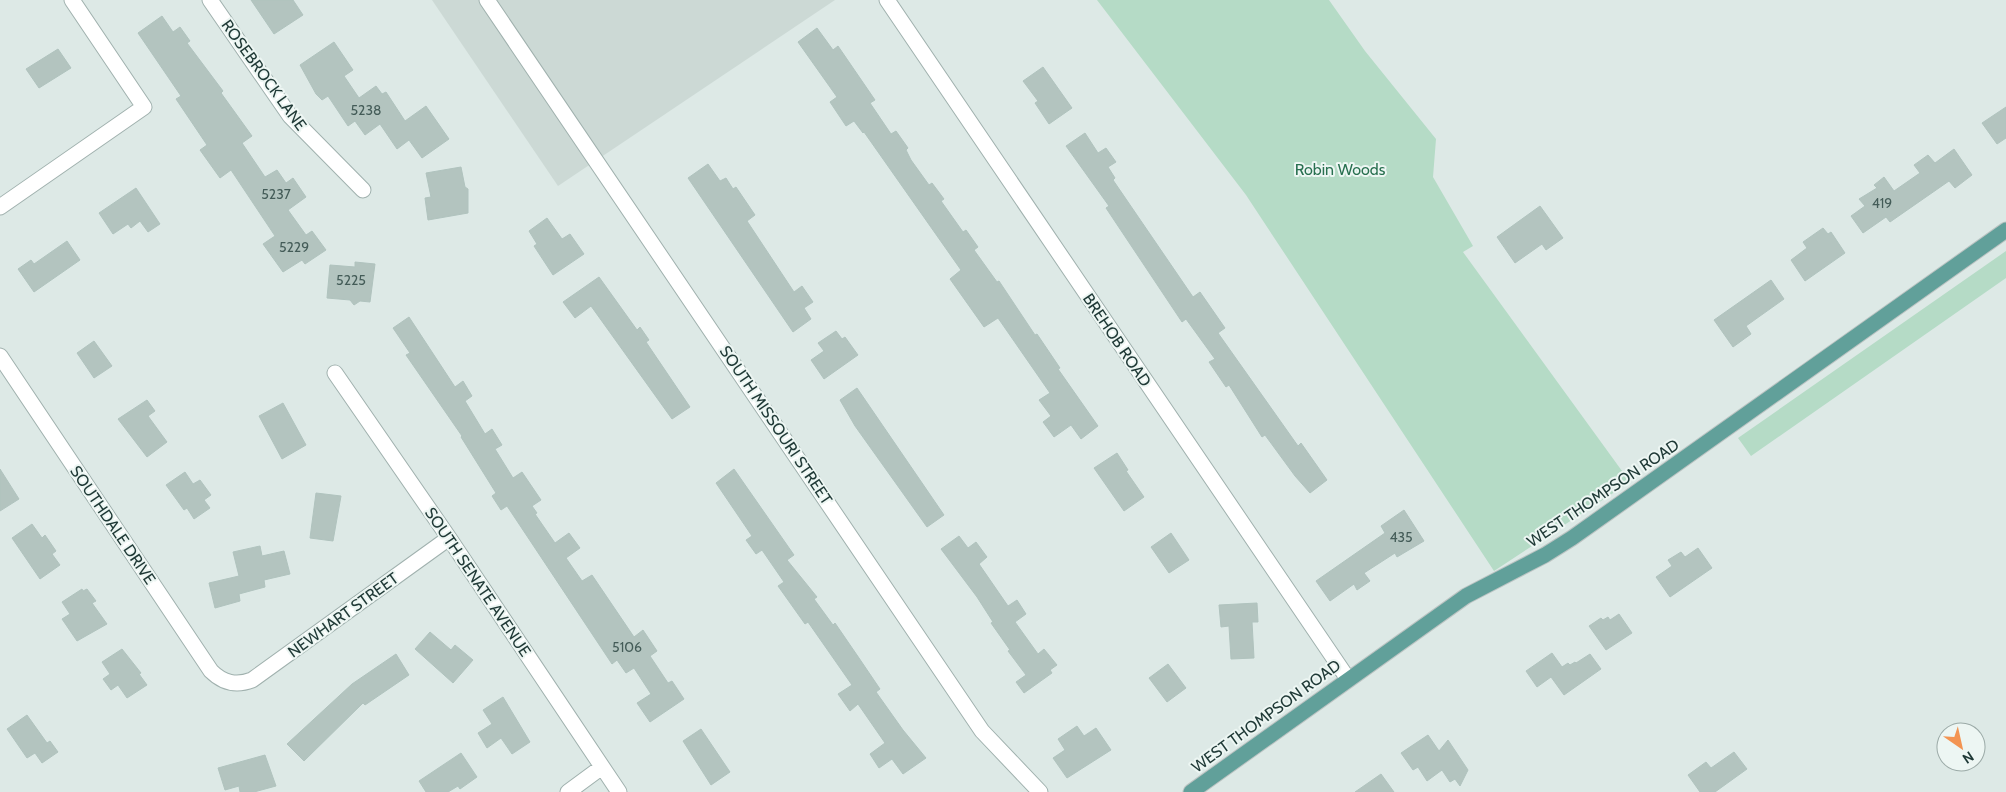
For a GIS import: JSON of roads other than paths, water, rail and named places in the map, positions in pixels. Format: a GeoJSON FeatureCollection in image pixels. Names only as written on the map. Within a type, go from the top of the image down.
{"type":"FeatureCollection","features":[{"type":"Feature","properties":{"kind":"main road","name":"WEST THOMPSON ROAD"},"geometry":{"type":"LineString","coordinates":[[1190,792],[1466,596],[1545,556],[1572,538],[2006,230]]}},
{"type":"Feature","properties":{"kind":"street"},"geometry":{"type":"LineString","coordinates":[[0,207],[144,107],[72,0]]}},
{"type":"Feature","properties":{"kind":"street","name":"ROSEBROCK LANE"},"geometry":{"type":"LineString","coordinates":[[210,0],[290,116],[363,190]]}},
{"type":"Feature","properties":{"kind":"street","name":"SOUTH MISSOURI STREET"},"geometry":{"type":"LineString","coordinates":[[487,0],[982,731],[1040,792]]}},
{"type":"Feature","properties":{"kind":"street","name":"BREHOB ROAD"},"geometry":{"type":"LineString","coordinates":[[887,0],[1348,679]]}},
{"type":"Feature","properties":{"kind":"street","name":"SOUTHDALE DRIVE"},"geometry":{"type":"LineString","coordinates":[[0,356],[211,671],[222,680],[233,684]]}},
{"type":"Feature","properties":{"kind":"street","name":"SOUTH SENATE AVENUE"},"geometry":{"type":"LineString","coordinates":[[335,373],[449,538],[619,792]]}},
{"type":"Feature","properties":{"kind":"street","name":"NEWHART STREET"},"geometry":{"type":"LineString","coordinates":[[233,684],[252,680],[449,538]]}},
{"type":"Feature","properties":{"kind":"street"},"geometry":{"type":"LineString","coordinates":[[568,792],[602,768]]}},
{"type":"Feature","properties":{"kind":"park label","name":"Robin Woods"},"geometry":{"type":"Point","coordinates":[1340,169]}}]}
